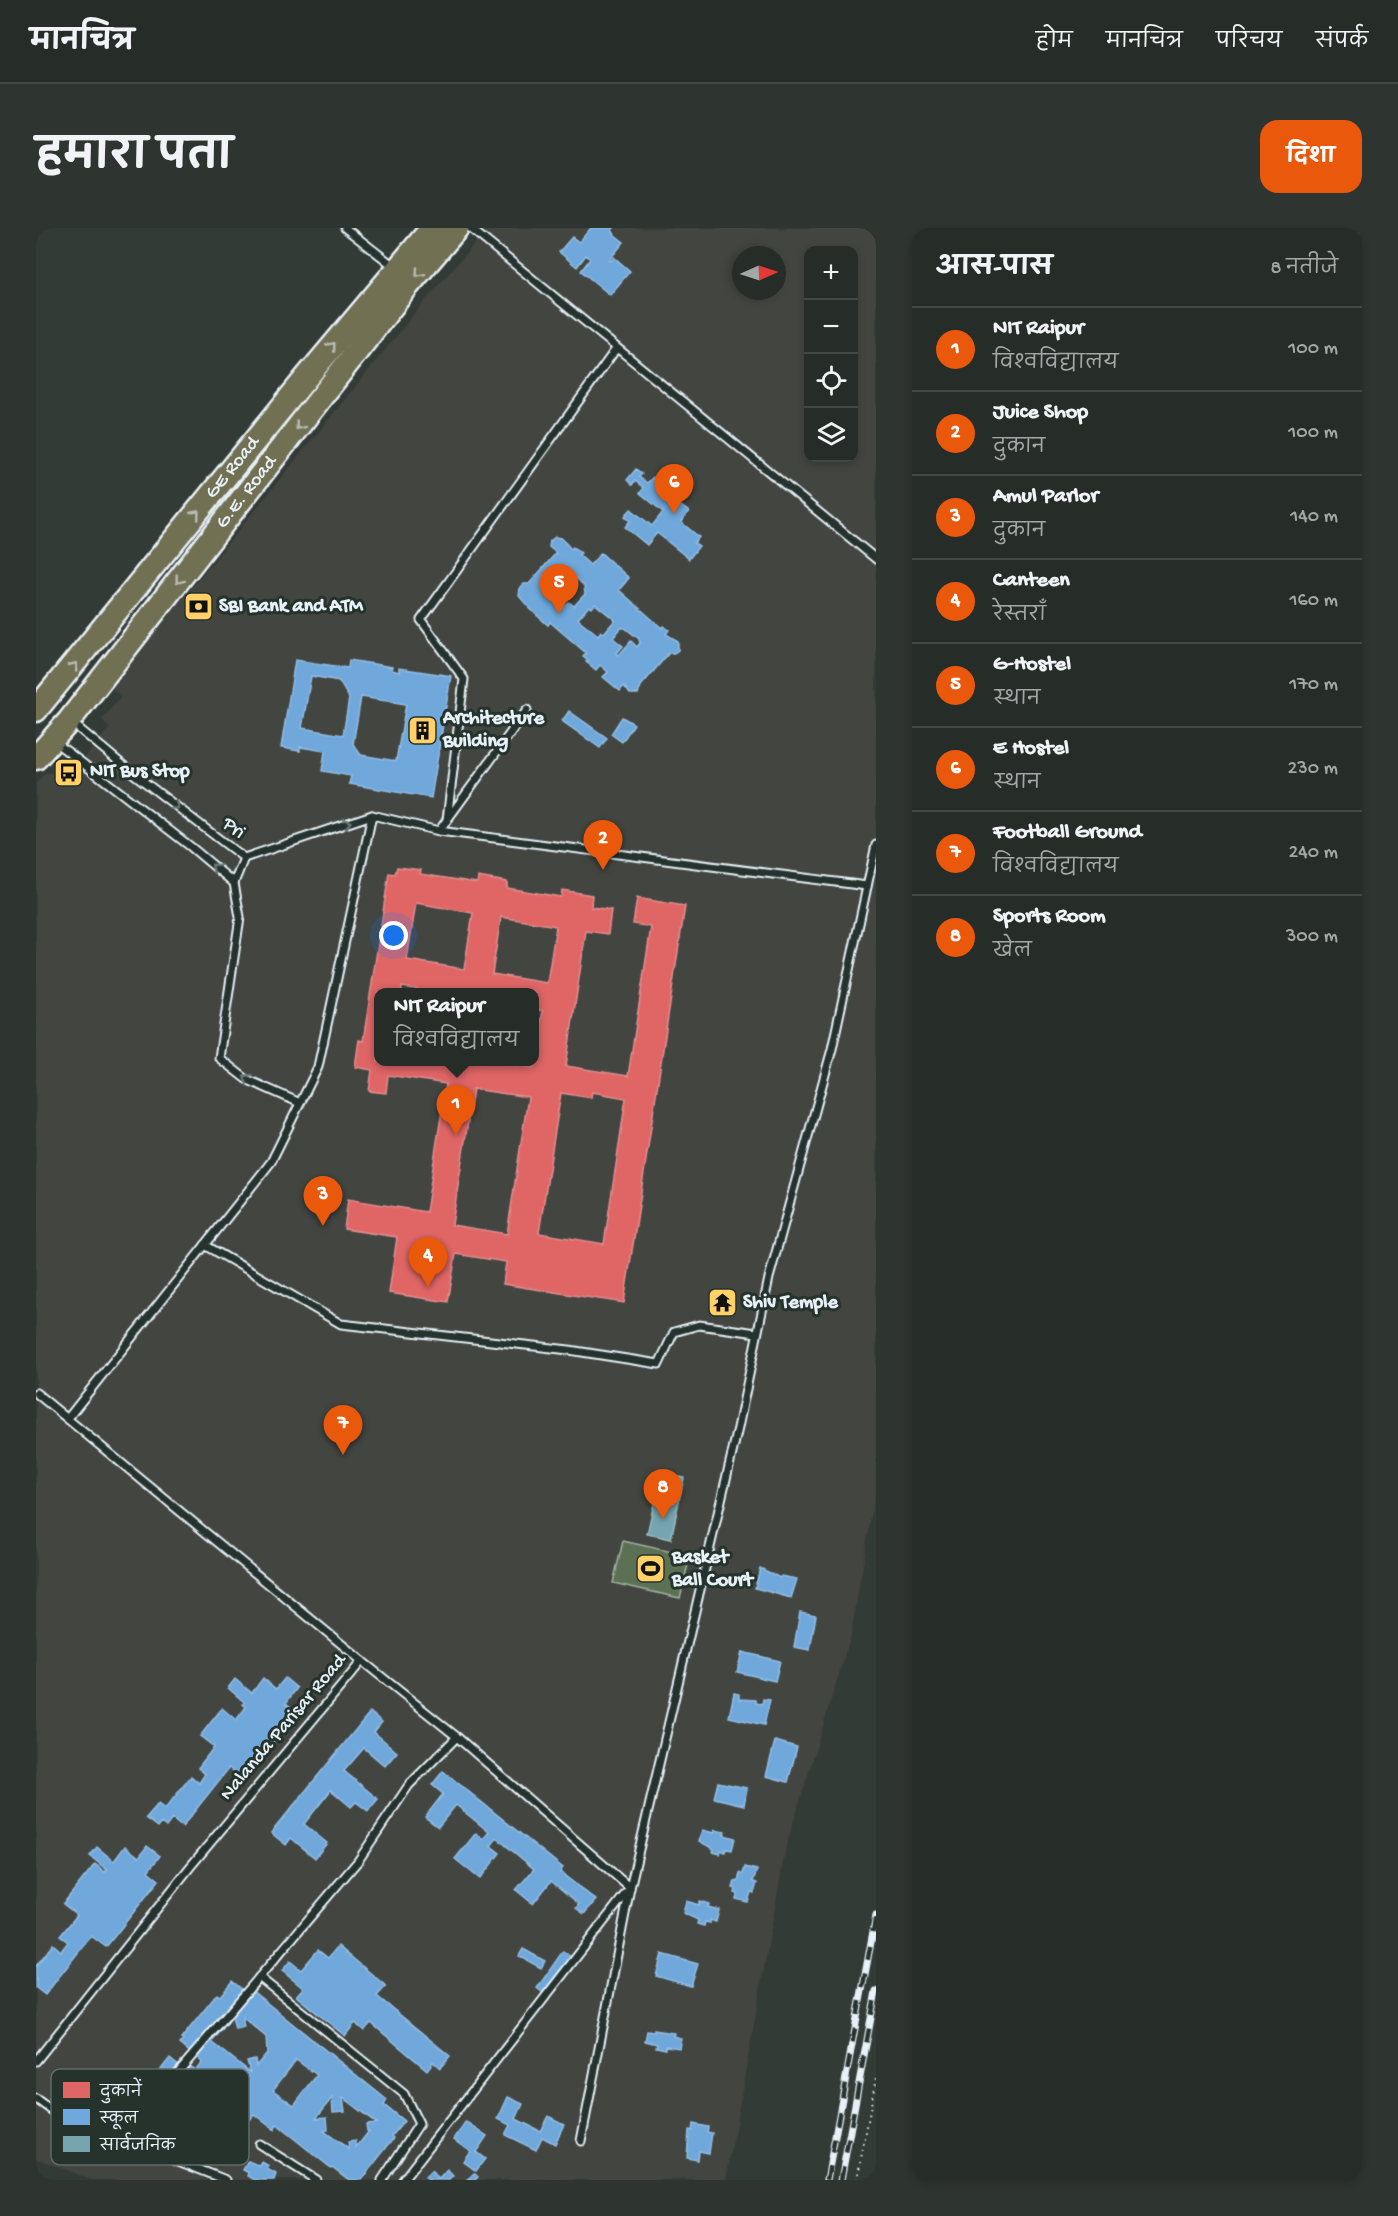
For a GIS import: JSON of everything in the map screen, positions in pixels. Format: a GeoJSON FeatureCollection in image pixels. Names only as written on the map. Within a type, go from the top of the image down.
{"type":"FeatureCollection","features":[{"type":"Feature","properties":{"kind":"main road","name":"GE Road"},"geometry":{"type":"LineString","coordinates":[[41,704],[298,387],[432,228]]}},
{"type":"Feature","properties":{"kind":"main road","name":"G.E. Road"},"geometry":{"type":"LineString","coordinates":[[36,758],[69,721],[406,288],[457,228]]}},
{"type":"Feature","properties":{"kind":"main road"},"geometry":{"type":"LineString","coordinates":[[41,704],[69,721]]}},
{"type":"Feature","properties":{"kind":"main road"},"geometry":{"type":"LineString","coordinates":[[36,724],[53,741]]}},
{"type":"Feature","properties":{"kind":"lane"},"geometry":{"type":"LineString","coordinates":[[345,228],[397,269]]}},
{"type":"Feature","properties":{"kind":"lane"},"geometry":{"type":"LineString","coordinates":[[470,228],[876,559]]}},
{"type":"Feature","properties":{"kind":"lane"},"geometry":{"type":"LineString","coordinates":[[447,820],[464,679],[421,620],[616,349]]}},
{"type":"Feature","properties":{"kind":"lane"},"geometry":{"type":"LineString","coordinates":[[439,831],[527,710]]}},
{"type":"Feature","properties":{"kind":"lane","name":"Pri"},"geometry":{"type":"LineString","coordinates":[[69,721],[244,858],[372,815]]}},
{"type":"Feature","properties":{"kind":"lane"},"geometry":{"type":"LineString","coordinates":[[53,741],[234,883]]}},
{"type":"Feature","properties":{"kind":"lane"},"geometry":{"type":"LineString","coordinates":[[68,1418],[271,1162],[318,1067],[372,815],[439,831],[867,886]]}},
{"type":"Feature","properties":{"kind":"lane"},"geometry":{"type":"LineString","coordinates":[[581,2141],[630,1888],[738,1428],[769,1278],[832,1049],[876,845]]}},
{"type":"Feature","properties":{"kind":"lane"},"geometry":{"type":"LineString","coordinates":[[244,858],[234,883],[240,917],[219,1058],[246,1079],[300,1102]]}},
{"type":"Feature","properties":{"kind":"lane"},"geometry":{"type":"LineString","coordinates":[[205,1245],[341,1324],[569,1350],[659,1364],[674,1332],[699,1325],[757,1333]]}},
{"type":"Feature","properties":{"kind":"lane","name":"Nalanda Parisar Road"},"geometry":{"type":"LineString","coordinates":[[36,1393],[362,1660],[190,1867],[36,2061]]}},
{"type":"Feature","properties":{"kind":"lane"},"geometry":{"type":"LineString","coordinates":[[362,1660],[457,1737],[630,1888]]}},
{"type":"Feature","properties":{"kind":"lane"},"geometry":{"type":"LineString","coordinates":[[181,2069],[357,1861],[409,1785],[457,1737]]}},
{"type":"Feature","properties":{"kind":"lane"},"geometry":{"type":"LineString","coordinates":[[403,2180],[630,1888]]}},
{"type":"Feature","properties":{"kind":"lane"},"geometry":{"type":"LineString","coordinates":[[259,1977],[404,2094],[419,2124],[382,2180]]}},
{"type":"Feature","properties":{"kind":"lane"},"geometry":{"type":"LineString","coordinates":[[36,2099],[51,2110]]}},
{"type":"Feature","properties":{"kind":"lane"},"geometry":{"type":"LineString","coordinates":[[259,2144],[316,2180]]}},
{"type":"Feature","properties":{"kind":"lane"},"geometry":{"type":"LineString","coordinates":[[188,2165],[226,2180]]}},
{"type":"Feature","properties":{"kind":"path"},"geometry":{"type":"LineString","coordinates":[[857,2180],[876,2079]]}},
{"type":"Feature","properties":{"kind":"shaded area"},"geometry":{"type":"Polygon","coordinates":[[[488,228],[876,228],[876,1488],[851,1635],[786,1847],[726,2180],[91,2180],[54,2165],[249,2165],[249,2069],[51,2069],[51,2164],[36,2158],[36,783],[45,773],[73,772],[109,728],[102,720],[120,697],[111,687],[423,303],[488,228]]]}},
{"type":"Feature","properties":{"kind":"green space","name":"Basket Ball Court"},"geometry":{"type":"Polygon","coordinates":[[[623,1541],[690,1556],[680,1598],[613,1583],[623,1541]]]}},
{"type":"Feature","properties":{"kind":"building: दुकानें"},"geometry":{"type":"Polygon","coordinates":[[[397,867],[421,870],[420,874],[477,883],[478,877],[507,882],[507,888],[561,897],[562,890],[592,895],[591,907],[611,910],[608,934],[586,931],[566,1066],[628,1076],[651,927],[633,924],[637,898],[685,906],[624,1303],[503,1284],[506,1262],[456,1254],[448,1302],[389,1293],[397,1237],[344,1229],[348,1199],[426,1212],[446,1084],[388,1075],[386,1093],[369,1091],[372,1070],[355,1067],[359,1040],[363,1041],[389,873],[395,874],[397,867]],[[416,903],[407,960],[464,969],[473,913],[416,903]],[[501,917],[492,974],[547,983],[556,926],[501,917]],[[473,1089],[452,1225],[507,1234],[528,1097],[473,1089]],[[592,1092],[591,1098],[561,1093],[539,1233],[604,1244],[626,1098],[592,1092]]]}},
{"type":"Feature","properties":{"kind":"building: स्कूल"},"geometry":{"type":"Polygon","coordinates":[[[591,228],[614,228],[612,230],[615,235],[624,242],[609,260],[611,261],[614,257],[630,271],[610,295],[581,271],[590,259],[586,255],[577,267],[559,252],[572,237],[579,242],[591,228]]]}},
{"type":"Feature","properties":{"kind":"building: स्कूल"},"geometry":{"type":"Polygon","coordinates":[[[636,469],[642,474],[639,477],[647,483],[653,477],[679,499],[676,502],[689,512],[681,522],[699,537],[694,543],[699,546],[689,559],[657,533],[647,545],[625,527],[630,521],[625,516],[631,509],[652,526],[663,512],[640,493],[644,488],[635,481],[632,485],[627,480],[636,469]]]}},
{"type":"Feature","properties":{"kind":"building: स्कूल"},"geometry":{"type":"Polygon","coordinates":[[[555,537],[561,538],[571,549],[573,547],[581,553],[579,555],[590,565],[601,553],[629,578],[619,590],[662,628],[664,626],[669,630],[666,634],[678,641],[678,650],[669,653],[641,686],[638,694],[630,694],[624,686],[620,691],[603,677],[608,672],[600,665],[596,670],[586,662],[588,660],[583,656],[586,653],[550,622],[548,625],[519,596],[520,588],[524,584],[529,584],[556,553],[549,547],[550,541],[555,537]],[[572,574],[564,577],[575,587],[559,605],[563,608],[569,602],[574,606],[585,594],[584,586],[572,574]],[[595,604],[592,608],[589,606],[578,619],[598,635],[601,631],[604,633],[615,620],[595,604]],[[621,628],[613,638],[623,646],[617,653],[619,655],[631,641],[637,647],[640,643],[639,639],[625,628],[621,628]]]}},
{"type":"Feature","properties":{"kind":"building: स्कूल","name":"Architecture Building"},"geometry":{"type":"Polygon","coordinates":[[[295,660],[348,668],[349,660],[392,667],[392,670],[399,672],[399,668],[451,676],[431,798],[349,784],[351,776],[322,771],[325,751],[300,747],[300,751],[281,748],[295,660]],[[311,676],[302,728],[343,735],[349,698],[339,681],[311,676]],[[361,697],[353,744],[361,755],[396,761],[406,704],[361,697]]]}},
{"type":"Feature","properties":{"kind":"building: स्कूल"},"geometry":{"type":"Polygon","coordinates":[[[569,711],[607,738],[600,748],[562,721],[569,711]]]}},
{"type":"Feature","properties":{"kind":"building: स्कूल"},"geometry":{"type":"Polygon","coordinates":[[[622,717],[634,724],[622,742],[611,734],[622,717]]]}},
{"type":"Feature","properties":{"kind":"building: स्कूल"},"geometry":{"type":"Polygon","coordinates":[[[760,1568],[780,1578],[781,1576],[797,1579],[791,1598],[755,1588],[760,1568]]]}},
{"type":"Feature","properties":{"kind":"building: स्कूल"},"geometry":{"type":"Polygon","coordinates":[[[800,1612],[816,1615],[810,1650],[794,1647],[800,1612]]]}},
{"type":"Feature","properties":{"kind":"building: स्कूल"},"geometry":{"type":"Polygon","coordinates":[[[742,1652],[780,1661],[775,1681],[737,1672],[742,1652]]]}},
{"type":"Feature","properties":{"kind":"building: स्कूल"},"geometry":{"type":"Polygon","coordinates":[[[263,1678],[276,1689],[285,1678],[297,1688],[286,1703],[297,1712],[243,1779],[229,1768],[182,1827],[172,1819],[166,1827],[161,1823],[158,1827],[146,1818],[158,1804],[165,1809],[191,1776],[199,1783],[205,1774],[198,1768],[214,1747],[200,1736],[222,1708],[236,1720],[246,1707],[244,1702],[228,1688],[235,1679],[252,1693],[263,1678]]]}},
{"type":"Feature","properties":{"kind":"building: स्कूल"},"geometry":{"type":"Polygon","coordinates":[[[734,1693],[739,1694],[739,1699],[756,1700],[756,1703],[762,1704],[763,1699],[770,1700],[764,1725],[729,1717],[734,1693]]]}},
{"type":"Feature","properties":{"kind":"building: स्कूल"},"geometry":{"type":"Polygon","coordinates":[[[370,1712],[382,1722],[374,1732],[397,1752],[385,1766],[364,1748],[344,1771],[378,1799],[368,1811],[356,1802],[351,1807],[331,1790],[304,1824],[327,1843],[315,1858],[291,1838],[286,1845],[271,1833],[370,1712]]]}},
{"type":"Feature","properties":{"kind":"building: स्कूल"},"geometry":{"type":"Polygon","coordinates":[[[775,1741],[797,1747],[788,1782],[766,1776],[775,1741]]]}},
{"type":"Feature","properties":{"kind":"building: स्कूल"},"geometry":{"type":"Polygon","coordinates":[[[443,1771],[563,1868],[560,1872],[596,1900],[584,1914],[576,1908],[579,1904],[551,1881],[533,1904],[516,1890],[534,1869],[497,1838],[491,1846],[500,1853],[480,1879],[455,1859],[476,1833],[483,1839],[489,1832],[456,1805],[438,1827],[425,1817],[443,1794],[432,1785],[443,1771]]]}},
{"type":"Feature","properties":{"kind":"building: स्कूल"},"geometry":{"type":"Polygon","coordinates":[[[718,1782],[747,1788],[744,1805],[714,1798],[718,1782]]]}},
{"type":"Feature","properties":{"kind":"building: स्कूल"},"geometry":{"type":"Polygon","coordinates":[[[702,1830],[714,1833],[715,1830],[725,1832],[724,1835],[735,1838],[732,1850],[726,1849],[725,1852],[721,1850],[720,1854],[713,1852],[714,1849],[699,1841],[702,1830]]]}},
{"type":"Feature","properties":{"kind":"building: स्कूल"},"geometry":{"type":"Polygon","coordinates":[[[125,1846],[139,1857],[147,1846],[160,1856],[148,1871],[159,1880],[106,1947],[91,1936],[45,1995],[36,1988],[36,1966],[53,1944],[61,1951],[68,1942],[60,1936],[77,1915],[63,1904],[95,1864],[105,1872],[107,1870],[90,1856],[97,1847],[114,1861],[125,1846]]]}},
{"type":"Feature","properties":{"kind":"building: स्कूल"},"geometry":{"type":"Polygon","coordinates":[[[745,1867],[757,1870],[753,1882],[757,1883],[748,1902],[736,1899],[738,1894],[733,1888],[745,1867]]]}},
{"type":"Feature","properties":{"kind":"building: स्कूल"},"geometry":{"type":"Polygon","coordinates":[[[686,1901],[699,1905],[699,1901],[719,1910],[716,1922],[710,1920],[710,1923],[705,1922],[704,1926],[697,1924],[698,1920],[683,1913],[686,1901]]]}},
{"type":"Feature","properties":{"kind":"building: स्कूल"},"geometry":{"type":"Polygon","coordinates":[[[338,1946],[386,1986],[377,1996],[450,2056],[440,2068],[433,2062],[427,2070],[371,2023],[364,2031],[355,2023],[345,2036],[296,1996],[303,1988],[282,1971],[290,1961],[301,1970],[318,1950],[328,1958],[338,1946]]]}},
{"type":"Feature","properties":{"kind":"building: स्कूल"},"geometry":{"type":"Polygon","coordinates":[[[523,1949],[545,1961],[541,1968],[519,1956],[523,1949]]]}},
{"type":"Feature","properties":{"kind":"building: स्कूल"},"geometry":{"type":"Polygon","coordinates":[[[563,1951],[571,1957],[543,1993],[537,1988],[563,1951]]]}},
{"type":"Feature","properties":{"kind":"building: स्कूल"},"geometry":{"type":"Polygon","coordinates":[[[662,1954],[698,1964],[691,1986],[656,1976],[662,1954]]]}},
{"type":"Feature","properties":{"kind":"building: स्कूल"},"geometry":{"type":"Polygon","coordinates":[[[232,1981],[248,1994],[251,1990],[387,2100],[384,2105],[404,2121],[392,2136],[394,2138],[361,2180],[349,2180],[277,2125],[274,2130],[254,2114],[249,2120],[250,2072],[247,2061],[255,2059],[256,2066],[267,2053],[266,2037],[242,2017],[244,2027],[235,2029],[232,2017],[212,2042],[246,2069],[196,2069],[202,2062],[180,2044],[183,2040],[181,2039],[217,1994],[220,1996],[232,1981]],[[296,2060],[273,2090],[294,2105],[317,2075],[296,2060]],[[332,2098],[316,2118],[327,2117],[328,2130],[324,2131],[349,2149],[348,2142],[356,2141],[356,2148],[369,2131],[367,2131],[366,2124],[376,2123],[343,2098],[345,2111],[333,2112],[332,2098]]]}},
{"type":"Feature","properties":{"kind":"building: स्कूल"},"geometry":{"type":"Polygon","coordinates":[[[654,2030],[674,2033],[673,2036],[681,2038],[679,2048],[656,2047],[657,2044],[645,2041],[647,2031],[654,2032],[654,2030]]]}},
{"type":"Feature","properties":{"kind":"building: स्कूल"},"geometry":{"type":"Polygon","coordinates":[[[170,2058],[184,2069],[161,2069],[170,2058]]]}},
{"type":"Feature","properties":{"kind":"building: स्कूल"},"geometry":{"type":"Polygon","coordinates":[[[508,2097],[523,2104],[516,2119],[540,2131],[548,2116],[564,2124],[555,2144],[542,2137],[536,2150],[505,2135],[510,2125],[498,2119],[508,2097]]]}},
{"type":"Feature","properties":{"kind":"building: स्कूल"},"geometry":{"type":"Polygon","coordinates":[[[466,2122],[487,2136],[476,2152],[485,2159],[476,2171],[463,2161],[470,2151],[454,2139],[466,2122]]]}},
{"type":"Feature","properties":{"kind":"building: स्कूल"},"geometry":{"type":"Polygon","coordinates":[[[693,2124],[708,2127],[707,2132],[712,2133],[709,2153],[699,2151],[698,2160],[687,2158],[689,2130],[692,2131],[693,2124]]]}},
{"type":"Feature","properties":{"kind":"building: स्कूल"},"geometry":{"type":"Polygon","coordinates":[[[249,2161],[260,2166],[262,2162],[269,2166],[267,2169],[276,2174],[274,2180],[255,2180],[243,2170],[246,2165],[249,2165],[249,2161]]]}},
{"type":"Feature","properties":{"kind":"building: स्कूल"},"geometry":{"type":"Polygon","coordinates":[[[447,2170],[453,2176],[449,2180],[428,2180],[425,2177],[431,2171],[439,2179],[447,2170]]]}},
{"type":"Feature","properties":{"kind":"building: स्कूल"},"geometry":{"type":"Polygon","coordinates":[[[474,2173],[478,2177],[475,2180],[467,2180],[474,2173]]]}},
{"type":"Feature","properties":{"kind":"building: सार्वजनिक"},"geometry":{"type":"Polygon","coordinates":[[[661,1473],[684,1478],[671,1539],[647,1534],[661,1473]]]}},
{"type":"Feature","properties":{"kind":"railway"},"geometry":{"type":"LineString","coordinates":[[827,2180],[876,1915]]}},
{"type":"Feature","properties":{"kind":"railway"},"geometry":{"type":"LineString","coordinates":[[841,2180],[876,1991]]}},
{"type":"Feature","properties":{"kind":"place","name":"E Hostel"},"geometry":{"type":"Point","coordinates":[674,514]}},
{"type":"Feature","properties":{"kind":"place","name":"SBI Bank and ATM"},"geometry":{"type":"Point","coordinates":[198,607]}},
{"type":"Feature","properties":{"kind":"place","name":"G-Hostel"},"geometry":{"type":"Point","coordinates":[559,614]}},
{"type":"Feature","properties":{"kind":"place","name":"Architecture Building"},"geometry":{"type":"Point","coordinates":[422,731]}},
{"type":"Feature","properties":{"kind":"place","name":"NIT Bus Stop"},"geometry":{"type":"Point","coordinates":[69,772]}},
{"type":"Feature","properties":{"kind":"place","name":"Juice Shop"},"geometry":{"type":"Point","coordinates":[603,870]}},
{"type":"Feature","properties":{"kind":"place","name":"NIT Raipur"},"geometry":{"type":"Point","coordinates":[456,1135]}},
{"type":"Feature","properties":{"kind":"place","name":"Amul Parlor"},"geometry":{"type":"Point","coordinates":[323,1226]}},
{"type":"Feature","properties":{"kind":"place","name":"Canteen"},"geometry":{"type":"Point","coordinates":[428,1287]}},
{"type":"Feature","properties":{"kind":"place","name":"Shiv Temple"},"geometry":{"type":"Point","coordinates":[722,1303]}},
{"type":"Feature","properties":{"kind":"place","name":"Football Ground"},"geometry":{"type":"Point","coordinates":[343,1455]}},
{"type":"Feature","properties":{"kind":"place","name":"Sports Room"},"geometry":{"type":"Point","coordinates":[663,1519]}},
{"type":"Feature","properties":{"kind":"place","name":"Basket Ball Court"},"geometry":{"type":"Point","coordinates":[651,1569]}}]}
